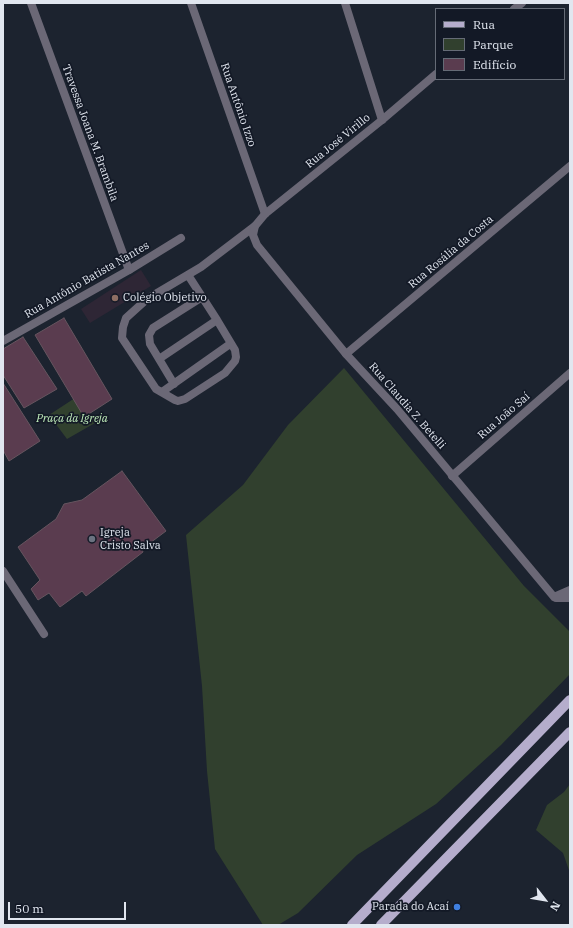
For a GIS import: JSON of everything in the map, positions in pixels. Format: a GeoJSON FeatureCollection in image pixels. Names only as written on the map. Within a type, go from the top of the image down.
{"type":"FeatureCollection","features":[{"type":"Feature","properties":{"kind":"main road"},"geometry":{"type":"LineString","coordinates":[[352,925],[570,700]]}},
{"type":"Feature","properties":{"kind":"main road"},"geometry":{"type":"LineString","coordinates":[[386,924],[570,732]]}},
{"type":"Feature","properties":{"kind":"street","name":"Travessa Joana M. Brambila"},"geometry":{"type":"LineString","coordinates":[[31,3],[129,270]]}},
{"type":"Feature","properties":{"kind":"street","name":"Rua Antônio Izzo"},"geometry":{"type":"LineString","coordinates":[[191,3],[265,214]]}},
{"type":"Feature","properties":{"kind":"street"},"geometry":{"type":"LineString","coordinates":[[345,3],[382,120]]}},
{"type":"Feature","properties":{"kind":"street","name":"Rua José Virillo"},"geometry":{"type":"LineString","coordinates":[[162,392],[156,388],[122,338],[126,318],[147,299],[201,267],[255,226],[265,214],[382,120],[435,75]]}},
{"type":"Feature","properties":{"kind":"street","name":"Rua Rosália da Costa"},"geometry":{"type":"LineString","coordinates":[[346,354],[570,166]]}},
{"type":"Feature","properties":{"kind":"street","name":"Rua Claudia Z. Betelli"},"geometry":{"type":"LineString","coordinates":[[255,226],[253,235],[257,245],[346,354],[397,409],[554,598]]}},
{"type":"Feature","properties":{"kind":"street","name":"Rua Antônio Batista Nantes"},"geometry":{"type":"LineString","coordinates":[[3,341],[129,270],[181,238]]}},
{"type":"Feature","properties":{"kind":"street"},"geometry":{"type":"LineString","coordinates":[[188,275],[234,350],[236,356],[235,362],[225,373],[186,400],[175,400],[162,392],[230,344]]}},
{"type":"Feature","properties":{"kind":"street"},"geometry":{"type":"LineString","coordinates":[[174,384],[150,344],[149,335],[153,328],[202,297]]}},
{"type":"Feature","properties":{"kind":"street"},"geometry":{"type":"LineString","coordinates":[[159,359],[217,320]]}},
{"type":"Feature","properties":{"kind":"street","name":"Rua João Saí"},"geometry":{"type":"LineString","coordinates":[[452,476],[570,373]]}},
{"type":"Feature","properties":{"kind":"street"},"geometry":{"type":"LineString","coordinates":[[3,571],[44,634]]}},
{"type":"Feature","properties":{"kind":"street"},"geometry":{"type":"LineString","coordinates":[[554,598],[570,590]]}},
{"type":"Feature","properties":{"kind":"street"},"geometry":{"type":"LineString","coordinates":[[554,598],[570,598]]}},
{"type":"Feature","properties":{"kind":"shaded area","name":"Colégio Objetivo"},"geometry":{"type":"Polygon","coordinates":[[[141,270],[151,286],[90,323],[81,309],[141,270]]]}},
{"type":"Feature","properties":{"kind":"green space"},"geometry":{"type":"Polygon","coordinates":[[[344,368],[524,586],[570,632],[570,674],[501,745],[436,804],[357,855],[298,913],[278,925],[263,925],[215,849],[207,771],[202,686],[186,535],[243,485],[288,425],[344,368]]]}},
{"type":"Feature","properties":{"kind":"green space","name":"Praça da Igreja"},"geometry":{"type":"Polygon","coordinates":[[[78,396],[95,423],[67,439],[49,415],[78,396]]]}},
{"type":"Feature","properties":{"kind":"green space"},"geometry":{"type":"Polygon","coordinates":[[[570,784],[570,873],[563,853],[536,830],[547,805],[564,792],[570,784]]]}},
{"type":"Feature","properties":{"kind":"building"},"geometry":{"type":"Polygon","coordinates":[[[64,318],[112,399],[84,417],[35,335],[64,318]]]}},
{"type":"Feature","properties":{"kind":"building"},"geometry":{"type":"Polygon","coordinates":[[[23,337],[57,389],[24,408],[3,375],[3,349],[23,337]]]}},
{"type":"Feature","properties":{"kind":"building"},"geometry":{"type":"Polygon","coordinates":[[[3,383],[40,441],[9,461],[3,450],[3,383]]]}},
{"type":"Feature","properties":{"kind":"building","name":"Igreja Cristo Salva"},"geometry":{"type":"Polygon","coordinates":[[[122,471],[166,531],[142,549],[143,552],[86,596],[82,591],[60,607],[49,593],[38,600],[31,589],[40,580],[18,547],[56,519],[64,504],[82,500],[122,471]]]}},
{"type":"Feature","properties":{"kind":"place","name":"Colégio Objetivo"},"geometry":{"type":"Point","coordinates":[115,298]}},
{"type":"Feature","properties":{"kind":"place","name":"Igreja Cristo Salva"},"geometry":{"type":"Point","coordinates":[92,539]}},
{"type":"Feature","properties":{"kind":"place","name":"Parada do Acaí"},"geometry":{"type":"Point","coordinates":[457,907]}}]}
